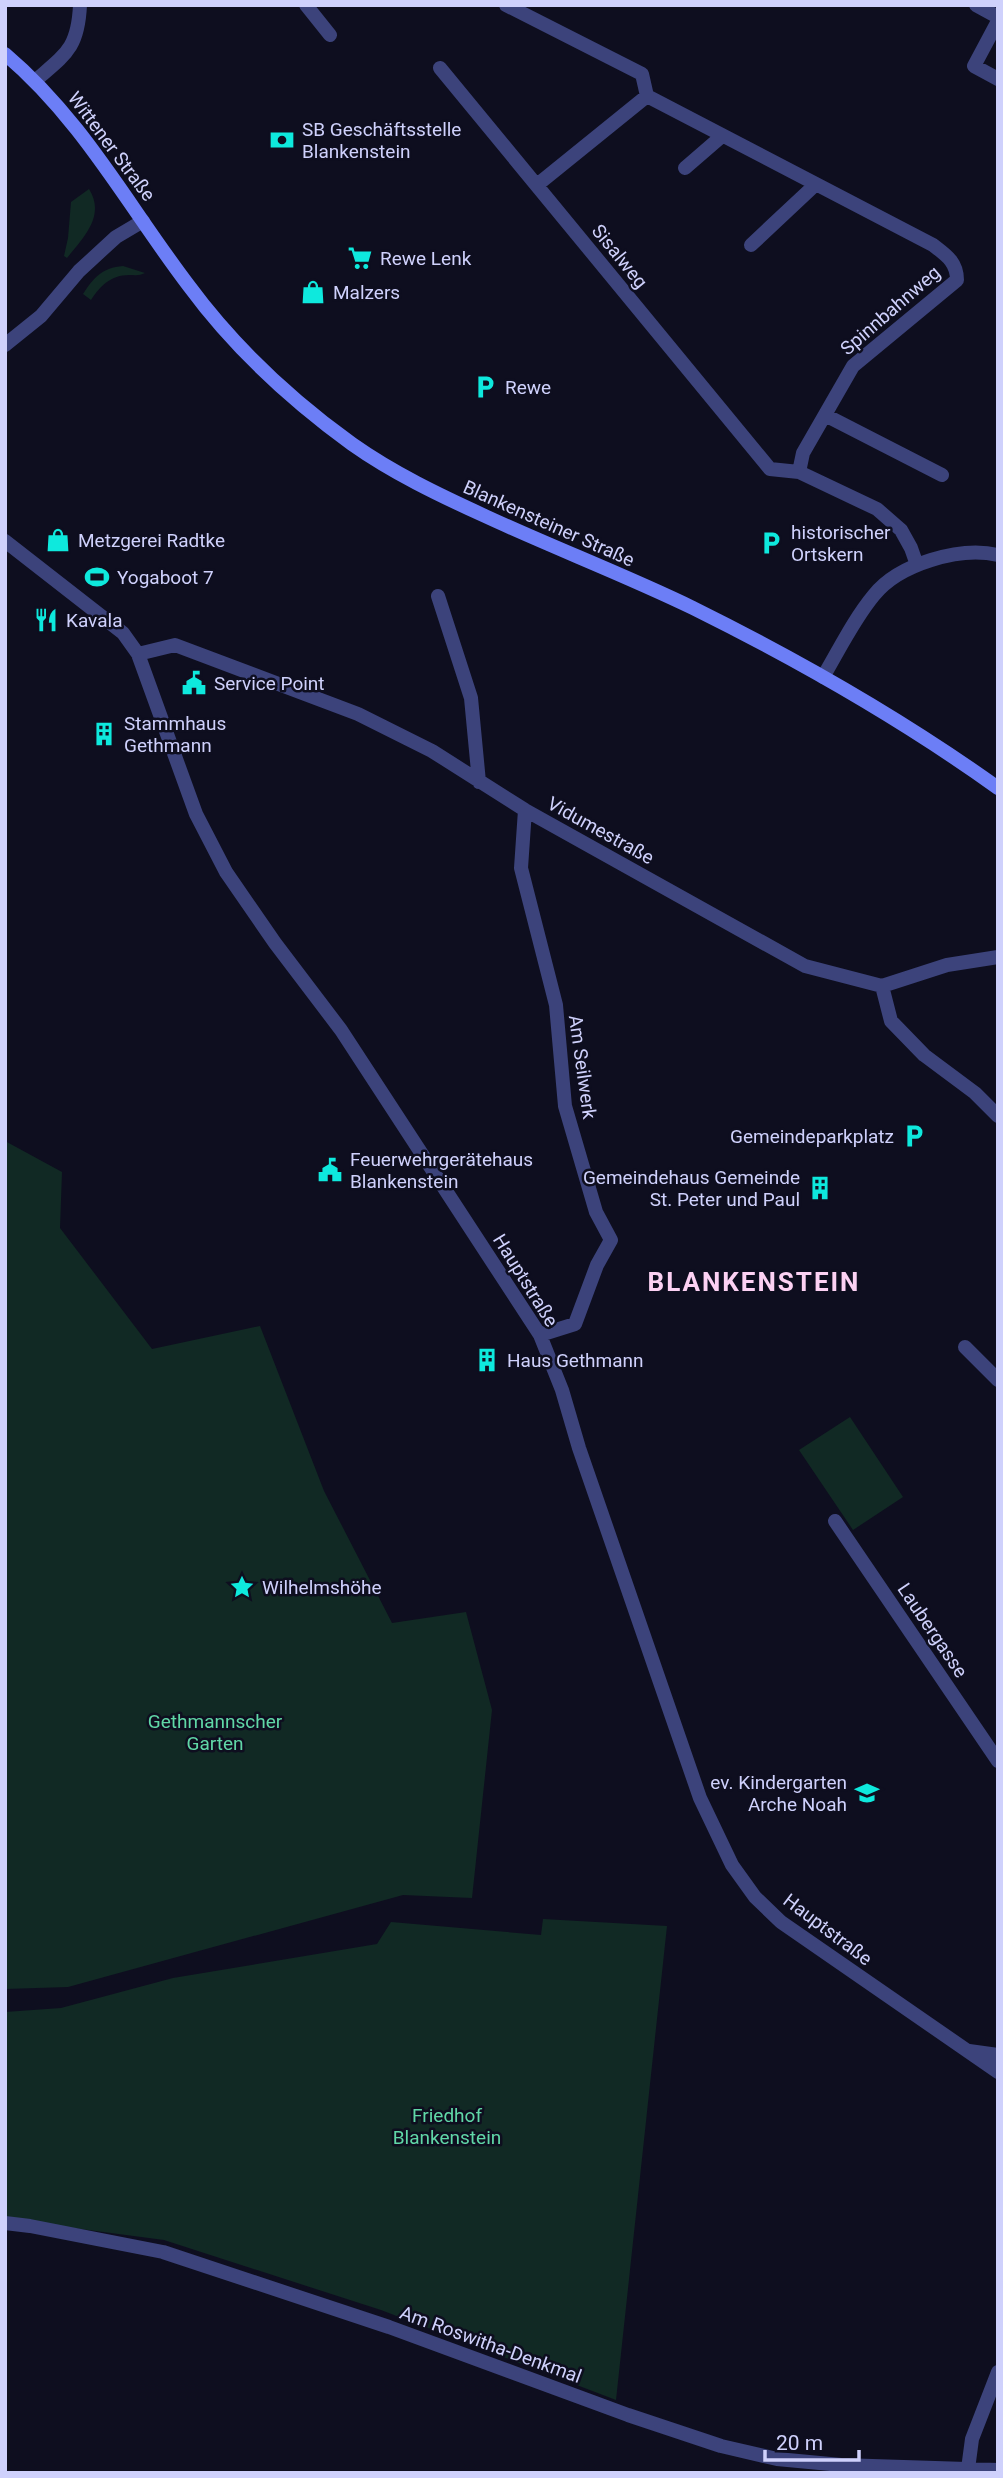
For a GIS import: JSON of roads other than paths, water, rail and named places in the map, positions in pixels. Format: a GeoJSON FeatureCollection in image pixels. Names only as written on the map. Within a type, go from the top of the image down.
{"type":"FeatureCollection","features":[{"type":"Feature","properties":{"kind":"main road","name":"Wittener Straße"},"geometry":{"type":"LineString","coordinates":[[5,54],[36,80],[102,159],[143,221]]}},
{"type":"Feature","properties":{"kind":"main road","name":"Blankensteiner Straße"},"geometry":{"type":"LineString","coordinates":[[143,221],[188,286],[242,348],[293,398],[392,470],[457,503],[692,608],[823,677],[964,763],[998,788]]}},
{"type":"Feature","properties":{"kind":"street"},"geometry":{"type":"LineString","coordinates":[[36,80],[67,53],[78,35],[80,5]]}},
{"type":"Feature","properties":{"kind":"street"},"geometry":{"type":"LineString","coordinates":[[306,5],[330,35]]}},
{"type":"Feature","properties":{"kind":"street"},"geometry":{"type":"LineString","coordinates":[[506,5],[642,74],[647,96],[537,185]]}},
{"type":"Feature","properties":{"kind":"street"},"geometry":{"type":"LineString","coordinates":[[976,5],[998,19],[974,66],[998,79]]}},
{"type":"Feature","properties":{"kind":"street","name":"Sisalweg"},"geometry":{"type":"LineString","coordinates":[[440,68],[770,469],[799,472]]}},
{"type":"Feature","properties":{"kind":"street","name":"Spinnbahnweg"},"geometry":{"type":"LineString","coordinates":[[647,96],[933,245],[950,258],[957,268],[957,279],[853,366],[803,453],[799,472]]}},
{"type":"Feature","properties":{"kind":"street"},"geometry":{"type":"LineString","coordinates":[[685,168],[722,136]]}},
{"type":"Feature","properties":{"kind":"street"},"geometry":{"type":"LineString","coordinates":[[751,245],[815,185]]}},
{"type":"Feature","properties":{"kind":"street","name":"Wittener Straße"},"geometry":{"type":"LineString","coordinates":[[5,345],[41,316],[79,271],[116,237],[143,221]]}},
{"type":"Feature","properties":{"kind":"street"},"geometry":{"type":"LineString","coordinates":[[825,415],[942,475]]}},
{"type":"Feature","properties":{"kind":"street"},"geometry":{"type":"LineString","coordinates":[[799,472],[877,509],[890,518],[901,530],[917,565]]}},
{"type":"Feature","properties":{"kind":"street","name":"Hauptstraße"},"geometry":{"type":"LineString","coordinates":[[5,541],[124,633],[138,654],[196,814],[226,872],[275,943],[341,1030],[540,1335],[562,1390],[579,1448],[700,1798],[732,1865],[755,1897],[781,1922],[998,2072]]}},
{"type":"Feature","properties":{"kind":"street"},"geometry":{"type":"LineString","coordinates":[[823,677],[875,593],[894,578],[917,565],[959,554],[998,555]]}},
{"type":"Feature","properties":{"kind":"street"},"geometry":{"type":"LineString","coordinates":[[438,596],[471,698],[479,782]]}},
{"type":"Feature","properties":{"kind":"street","name":"Vidumestraße"},"geometry":{"type":"LineString","coordinates":[[138,654],[175,645],[358,714],[432,751],[526,810],[805,966],[882,986]]}},
{"type":"Feature","properties":{"kind":"street","name":"Am Seilwerk"},"geometry":{"type":"LineString","coordinates":[[526,810],[521,868],[556,1005],[565,1106],[596,1212],[611,1240],[597,1265],[575,1324],[540,1335]]}},
{"type":"Feature","properties":{"kind":"street"},"geometry":{"type":"LineString","coordinates":[[998,957],[947,965],[882,986],[891,1021],[924,1055],[975,1093],[998,1116]]}},
{"type":"Feature","properties":{"kind":"street"},"geometry":{"type":"LineString","coordinates":[[965,1347],[998,1380]]}},
{"type":"Feature","properties":{"kind":"street","name":"Laubergasse"},"geometry":{"type":"LineString","coordinates":[[835,1521],[998,1761]]}},
{"type":"Feature","properties":{"kind":"street","name":"Hauptstraße"},"geometry":{"type":"LineString","coordinates":[[964,2051],[998,2055]]}},
{"type":"Feature","properties":{"kind":"street","name":"Am Roswitha-Denkmal"},"geometry":{"type":"LineString","coordinates":[[5,2223],[163,2252],[389,2327],[720,2446],[778,2459],[841,2465],[998,2470]]}},
{"type":"Feature","properties":{"kind":"street"},"geometry":{"type":"LineString","coordinates":[[968,2469],[972,2439],[998,2372]]}},
{"type":"Feature","properties":{"kind":"place","name":"SB Geschäftsstelle Blankenstein"},"geometry":{"type":"Point","coordinates":[282,140]}},
{"type":"Feature","properties":{"kind":"place","name":"Rewe Lenk"},"geometry":{"type":"Point","coordinates":[360,258]}},
{"type":"Feature","properties":{"kind":"place","name":"Malzers"},"geometry":{"type":"Point","coordinates":[313,292]}},
{"type":"Feature","properties":{"kind":"place","name":"Rewe"},"geometry":{"type":"Point","coordinates":[485,387]}},
{"type":"Feature","properties":{"kind":"place","name":"Metzgerei Radtke"},"geometry":{"type":"Point","coordinates":[58,540]}},
{"type":"Feature","properties":{"kind":"place","name":"historischer Ortskern"},"geometry":{"type":"Point","coordinates":[771,543]}},
{"type":"Feature","properties":{"kind":"place","name":"Yogaboot 7"},"geometry":{"type":"Point","coordinates":[97,577]}},
{"type":"Feature","properties":{"kind":"place","name":"Kavala"},"geometry":{"type":"Point","coordinates":[46,620]}},
{"type":"Feature","properties":{"kind":"place","name":"Service Point"},"geometry":{"type":"Point","coordinates":[194,683]}},
{"type":"Feature","properties":{"kind":"place","name":"Stammhaus Gethmann"},"geometry":{"type":"Point","coordinates":[104,734]}},
{"type":"Feature","properties":{"kind":"place","name":"Gemeindeparkplatz"},"geometry":{"type":"Point","coordinates":[914,1136]}},
{"type":"Feature","properties":{"kind":"place","name":"Feuerwehrgerätehaus Blankenstein"},"geometry":{"type":"Point","coordinates":[330,1170]}},
{"type":"Feature","properties":{"kind":"place","name":"Gemeindehaus Gemeinde St. Peter und Paul"},"geometry":{"type":"Point","coordinates":[820,1188]}},
{"type":"Feature","properties":{"kind":"place","name":"Haus Gethmann"},"geometry":{"type":"Point","coordinates":[487,1360]}},
{"type":"Feature","properties":{"kind":"place","name":"Wilhelmshöhe"},"geometry":{"type":"Point","coordinates":[242,1587]}},
{"type":"Feature","properties":{"kind":"place","name":"ev. Kindergarten Arche Noah"},"geometry":{"type":"Point","coordinates":[867,1793]}},
{"type":"Feature","properties":{"kind":"district","name":"BLANKENSTEIN"},"geometry":{"type":"Point","coordinates":[754,1282]}},
{"type":"Feature","properties":{"kind":"park label","name":"Gethmannscher Garten"},"geometry":{"type":"Point","coordinates":[215,1732]}},
{"type":"Feature","properties":{"kind":"park label","name":"Friedhof Blankenstein"},"geometry":{"type":"Point","coordinates":[447,2126]}}]}
